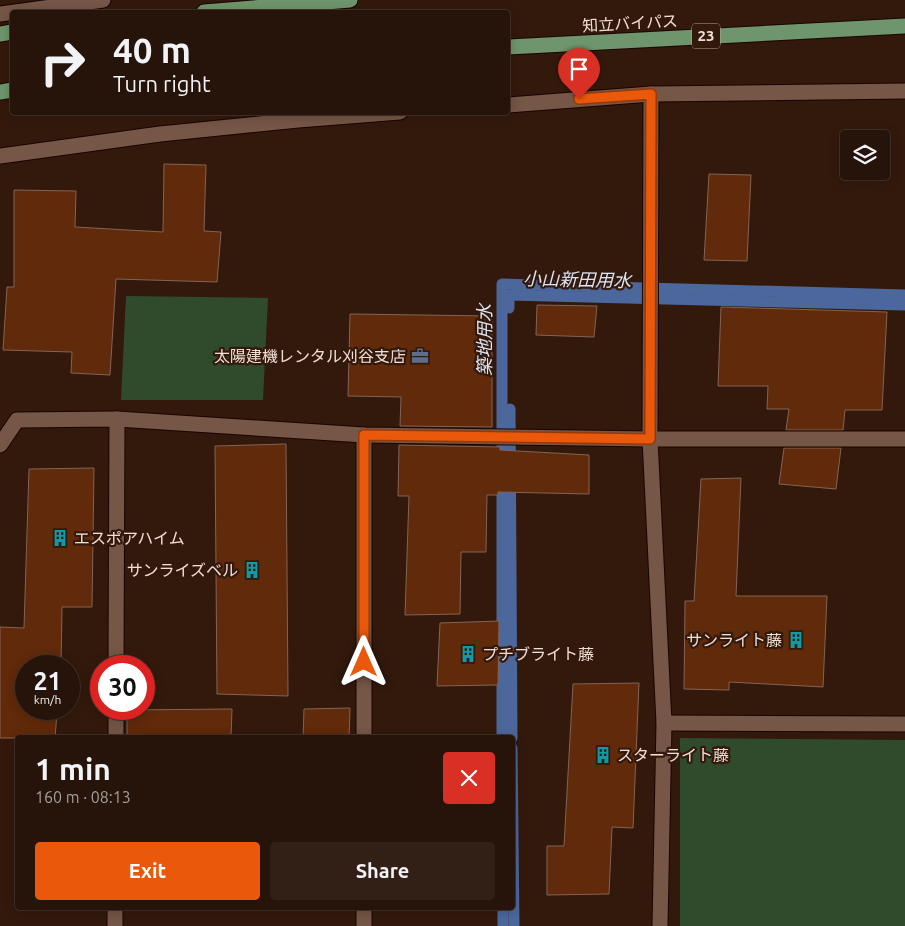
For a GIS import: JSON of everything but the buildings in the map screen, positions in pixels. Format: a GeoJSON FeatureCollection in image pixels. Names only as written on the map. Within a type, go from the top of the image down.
{"type":"FeatureCollection","features":[{"type":"Feature","properties":{"kind":"highway"},"geometry":{"type":"LineString","coordinates":[[228,10],[350,0]]}},
{"type":"Feature","properties":{"kind":"highway","name":"知立バイパス"},"geometry":{"type":"LineString","coordinates":[[510,47],[905,26]]}},
{"type":"Feature","properties":{"kind":"street"},"geometry":{"type":"LineString","coordinates":[[29,10],[103,0]]}},
{"type":"Feature","properties":{"kind":"street"},"geometry":{"type":"LineString","coordinates":[[510,105],[651,94],[905,91]]}},
{"type":"Feature","properties":{"kind":"street"},"geometry":{"type":"LineString","coordinates":[[651,94],[650,439],[664,723],[660,926]]}},
{"type":"Feature","properties":{"kind":"street"},"geometry":{"type":"LineString","coordinates":[[0,156],[160,134],[362,115]]}},
{"type":"Feature","properties":{"kind":"street"},"geometry":{"type":"LineString","coordinates":[[0,444],[17,420],[117,419],[364,435],[650,439],[905,439]]}},
{"type":"Feature","properties":{"kind":"street"},"geometry":{"type":"LineString","coordinates":[[116,655],[117,419]]}},
{"type":"Feature","properties":{"kind":"street"},"geometry":{"type":"LineString","coordinates":[[364,435],[364,735]]}},
{"type":"Feature","properties":{"kind":"street"},"geometry":{"type":"LineString","coordinates":[[116,720],[116,735]]}},
{"type":"Feature","properties":{"kind":"street"},"geometry":{"type":"LineString","coordinates":[[664,723],[905,724]]}},
{"type":"Feature","properties":{"kind":"street"},"geometry":{"type":"LineString","coordinates":[[115,910],[115,926]]}},
{"type":"Feature","properties":{"kind":"street"},"geometry":{"type":"LineString","coordinates":[[364,910],[364,926]]}},
{"type":"Feature","properties":{"kind":"green space"},"geometry":{"type":"Polygon","coordinates":[[[126,296],[268,298],[263,400],[121,400],[126,296]]]}},
{"type":"Feature","properties":{"kind":"green space"},"geometry":{"type":"Polygon","coordinates":[[[680,738],[905,740],[905,926],[680,926],[680,738]]]}},
{"type":"Feature","properties":{"kind":"waterway","name":"築地用水"},"geometry":{"type":"LineString","coordinates":[[502,735],[502,284],[905,295]]}},
{"type":"Feature","properties":{"kind":"waterway","name":"小山新田用水"},"geometry":{"type":"LineString","coordinates":[[509,308],[509,295],[905,305]]}},
{"type":"Feature","properties":{"kind":"waterway","name":"小山新田用水"},"geometry":{"type":"LineString","coordinates":[[510,409],[512,735]]}},
{"type":"Feature","properties":{"kind":"waterway","name":"築地用水"},"geometry":{"type":"LineString","coordinates":[[503,910],[503,926]]}},
{"type":"Feature","properties":{"kind":"waterway","name":"小山新田用水"},"geometry":{"type":"LineString","coordinates":[[514,910],[514,926]]}},
{"type":"Feature","properties":{"kind":"place","name":"太陽建機レンタル刈谷支店"},"geometry":{"type":"Point","coordinates":[420,356]}},
{"type":"Feature","properties":{"kind":"place","name":"エスポアハイム"},"geometry":{"type":"Point","coordinates":[60,538]}},
{"type":"Feature","properties":{"kind":"place","name":"サンライズベル"},"geometry":{"type":"Point","coordinates":[252,570]}},
{"type":"Feature","properties":{"kind":"place","name":"サンライト藤"},"geometry":{"type":"Point","coordinates":[796,640]}},
{"type":"Feature","properties":{"kind":"place","name":"プチブライト藤"},"geometry":{"type":"Point","coordinates":[468,654]}},
{"type":"Feature","properties":{"kind":"place","name":"スターライト藤"},"geometry":{"type":"Point","coordinates":[603,755]}},
{"type":"Feature","properties":{"kind":"route"},"geometry":{"type":"LineString","coordinates":[[364,662],[364,435],[650,439],[651,94],[579,99]]}}]}
